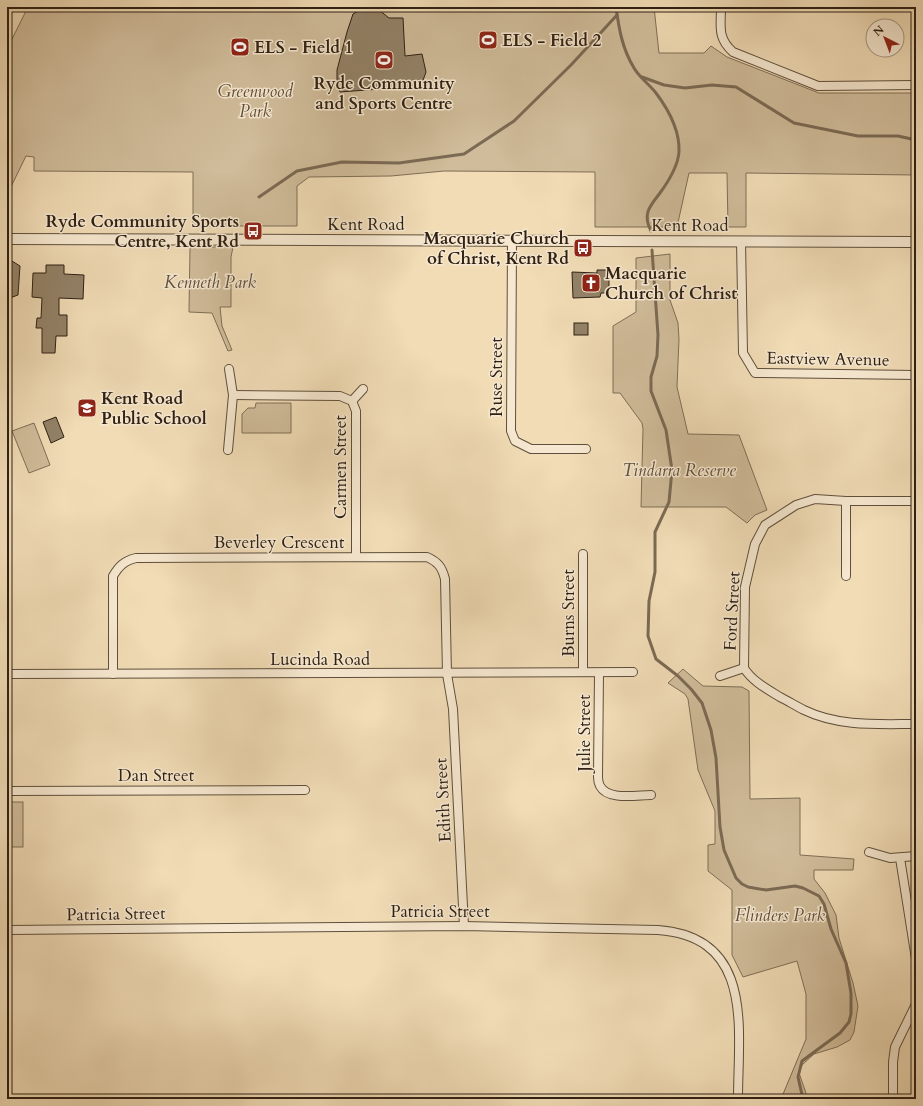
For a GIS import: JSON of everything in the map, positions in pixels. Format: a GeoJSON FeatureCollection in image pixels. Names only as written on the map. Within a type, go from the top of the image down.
{"type":"FeatureCollection","features":[{"type":"Feature","properties":{"kind":"street"},"geometry":{"type":"LineString","coordinates":[[721,7],[721,37],[726,46],[733,52],[818,86],[916,85]]}},
{"type":"Feature","properties":{"kind":"street","name":"Kent Road"},"geometry":{"type":"LineString","coordinates":[[7,239],[916,242]]}},
{"type":"Feature","properties":{"kind":"street","name":"Ruse Street"},"geometry":{"type":"LineString","coordinates":[[512,240],[511,431],[515,441],[531,449],[586,449]]}},
{"type":"Feature","properties":{"kind":"street","name":"Eastview Avenue"},"geometry":{"type":"LineString","coordinates":[[741,241],[743,353],[755,373],[916,376]]}},
{"type":"Feature","properties":{"kind":"street"},"geometry":{"type":"LineString","coordinates":[[228,450],[233,395],[229,369]]}},
{"type":"Feature","properties":{"kind":"street","name":"Carmen Street"},"geometry":{"type":"LineString","coordinates":[[352,401],[363,389]]}},
{"type":"Feature","properties":{"kind":"street","name":"Carmen Street"},"geometry":{"type":"LineString","coordinates":[[233,395],[340,396],[352,401],[356,411],[356,557]]}},
{"type":"Feature","properties":{"kind":"street","name":"Ford Street"},"geometry":{"type":"LineString","coordinates":[[744,668],[745,587],[751,559],[759,534],[765,525],[796,505],[815,499],[846,501],[916,501]]}},
{"type":"Feature","properties":{"kind":"street"},"geometry":{"type":"LineString","coordinates":[[846,501],[846,576]]}},
{"type":"Feature","properties":{"kind":"street","name":"Burns Street"},"geometry":{"type":"LineString","coordinates":[[583,554],[583,672]]}},
{"type":"Feature","properties":{"kind":"street","name":"Beverley Crescent"},"geometry":{"type":"LineString","coordinates":[[113,674],[113,576],[118,567],[126,560],[136,558],[427,557],[435,561],[442,568],[445,579],[447,674]]}},
{"type":"Feature","properties":{"kind":"street"},"geometry":{"type":"LineString","coordinates":[[720,676],[744,668],[748,675],[767,690],[805,711],[831,719],[857,724],[916,724]]}},
{"type":"Feature","properties":{"kind":"street","name":"Lucinda Road"},"geometry":{"type":"LineString","coordinates":[[7,674],[447,674],[633,672]]}},
{"type":"Feature","properties":{"kind":"street","name":"Julie Street"},"geometry":{"type":"LineString","coordinates":[[599,673],[598,777],[600,787],[609,794],[625,796],[651,795]]}},
{"type":"Feature","properties":{"kind":"street","name":"Edith Street"},"geometry":{"type":"LineString","coordinates":[[447,674],[453,709],[464,926]]}},
{"type":"Feature","properties":{"kind":"street","name":"Dan Street"},"geometry":{"type":"LineString","coordinates":[[7,790],[305,790]]}},
{"type":"Feature","properties":{"kind":"street"},"geometry":{"type":"LineString","coordinates":[[869,852],[882,856],[900,858],[916,856]]}},
{"type":"Feature","properties":{"kind":"street"},"geometry":{"type":"LineString","coordinates":[[900,858],[916,959]]}},
{"type":"Feature","properties":{"kind":"street","name":"Patricia Street"},"geometry":{"type":"LineString","coordinates":[[7,930],[464,926],[663,930],[678,932],[699,940],[714,952],[724,964],[735,988],[738,1007],[738,1099]]}},
{"type":"Feature","properties":{"kind":"street"},"geometry":{"type":"LineString","coordinates":[[893,1099],[893,1062],[895,1047],[916,1004]]}},
{"type":"Feature","properties":{"kind":"green space","name":"Greenwood Park"},"geometry":{"type":"Polygon","coordinates":[[[28,7],[654,7],[659,53],[704,53],[711,46],[727,57],[819,93],[916,93],[916,175],[746,173],[746,227],[728,227],[727,173],[689,173],[677,227],[595,227],[595,172],[444,171],[391,176],[309,177],[297,186],[297,226],[193,226],[193,172],[34,171],[34,157],[26,156],[7,195],[7,49],[28,7]]]}},
{"type":"Feature","properties":{"kind":"green space","name":"Kenneth Park"},"geometry":{"type":"Polygon","coordinates":[[[190,247],[233,247],[231,257],[231,307],[220,307],[222,326],[232,350],[228,351],[212,313],[189,312],[190,247]]]}},
{"type":"Feature","properties":{"kind":"green space","name":"Tindarra Reserve"},"geometry":{"type":"Polygon","coordinates":[[[670,254],[670,300],[678,323],[679,339],[677,387],[688,434],[739,435],[767,510],[755,515],[747,523],[726,507],[641,507],[643,429],[642,423],[620,393],[613,393],[613,326],[636,312],[636,258],[670,254]]]}},
{"type":"Feature","properties":{"kind":"green space"},"geometry":{"type":"Polygon","coordinates":[[[256,403],[291,403],[291,433],[242,433],[242,414],[248,408],[255,408],[256,403]]]}},
{"type":"Feature","properties":{"kind":"green space"},"geometry":{"type":"Polygon","coordinates":[[[34,423],[50,465],[29,473],[12,431],[34,423]]]}},
{"type":"Feature","properties":{"kind":"green space","name":"Flinders Park"},"geometry":{"type":"Polygon","coordinates":[[[683,669],[703,686],[742,687],[749,691],[750,799],[800,798],[800,855],[854,859],[853,870],[814,870],[814,879],[825,893],[836,915],[839,938],[853,983],[858,1006],[854,1032],[850,1040],[837,1047],[814,1054],[802,1065],[799,1073],[808,1099],[781,1099],[806,1039],[806,994],[797,961],[743,977],[732,955],[732,890],[708,871],[708,845],[715,844],[715,811],[698,770],[688,699],[685,694],[668,683],[683,669]]]}},
{"type":"Feature","properties":{"kind":"green space"},"geometry":{"type":"Polygon","coordinates":[[[7,802],[23,802],[23,847],[7,847],[7,802]]]}},
{"type":"Feature","properties":{"kind":"building"},"geometry":{"type":"Polygon","coordinates":[[[364,8],[379,10],[389,18],[403,18],[405,56],[422,54],[426,72],[422,83],[407,87],[340,92],[337,84],[337,70],[347,32],[353,14],[364,8]]]}},
{"type":"Feature","properties":{"kind":"building"},"geometry":{"type":"Polygon","coordinates":[[[12,261],[20,266],[18,295],[7,299],[7,262],[12,261]]]}},
{"type":"Feature","properties":{"kind":"building"},"geometry":{"type":"Polygon","coordinates":[[[46,265],[64,265],[64,274],[84,275],[83,299],[59,298],[59,315],[67,315],[67,336],[56,336],[55,353],[42,353],[42,328],[36,328],[37,318],[41,318],[42,298],[32,297],[33,273],[46,273],[46,265]]]}},
{"type":"Feature","properties":{"kind":"building","name":"Macquarie Church of Christ"},"geometry":{"type":"Polygon","coordinates":[[[597,270],[609,270],[609,293],[601,293],[600,297],[573,298],[572,272],[597,273],[597,270]]]}},
{"type":"Feature","properties":{"kind":"building"},"geometry":{"type":"Polygon","coordinates":[[[574,323],[588,323],[588,335],[574,335],[574,323]]]}},
{"type":"Feature","properties":{"kind":"building"},"geometry":{"type":"Polygon","coordinates":[[[56,417],[64,437],[51,443],[43,422],[56,417]]]}},
{"type":"Feature","properties":{"kind":"waterway"},"geometry":{"type":"LineString","coordinates":[[616,7],[618,23],[630,61],[636,71],[656,93],[665,106],[678,136],[679,152],[675,168],[648,210],[647,220],[651,231]]}},
{"type":"Feature","properties":{"kind":"waterway"},"geometry":{"type":"LineString","coordinates":[[259,197],[297,171],[342,162],[399,163],[464,154],[514,121],[571,65],[617,15]]}},
{"type":"Feature","properties":{"kind":"waterway"},"geometry":{"type":"LineString","coordinates":[[642,77],[664,85],[685,88],[712,85],[736,87],[794,123],[858,136],[898,136],[916,140]]}},
{"type":"Feature","properties":{"kind":"waterway"},"geometry":{"type":"LineString","coordinates":[[652,250],[658,335],[657,356],[651,377],[651,391],[666,430],[672,470],[669,502],[655,532],[655,572],[649,601],[648,636],[656,659],[678,676],[702,703],[711,730],[716,758],[720,827],[724,850],[736,878],[748,887],[766,890],[795,886],[803,888],[819,896],[824,904],[831,929],[846,963],[851,993],[851,1014],[849,1022],[840,1033],[802,1061],[798,1077],[803,1099]]}},
{"type":"Feature","properties":{"kind":"place","name":"ELS - Field 2"},"geometry":{"type":"Point","coordinates":[488,40]}},
{"type":"Feature","properties":{"kind":"place","name":"ELS - Field 1"},"geometry":{"type":"Point","coordinates":[240,47]}},
{"type":"Feature","properties":{"kind":"place","name":"Ryde Community and Sports Centre"},"geometry":{"type":"Point","coordinates":[384,60]}},
{"type":"Feature","properties":{"kind":"place","name":"Ryde Community Sports Centre, Kent Rd"},"geometry":{"type":"Point","coordinates":[253,231]}},
{"type":"Feature","properties":{"kind":"place","name":"Macquarie Church of Christ, Kent Rd"},"geometry":{"type":"Point","coordinates":[583,248]}},
{"type":"Feature","properties":{"kind":"place","name":"Macquarie Church of Christ"},"geometry":{"type":"Point","coordinates":[591,283]}},
{"type":"Feature","properties":{"kind":"place","name":"Kent Road Public School"},"geometry":{"type":"Point","coordinates":[87,408]}}]}
